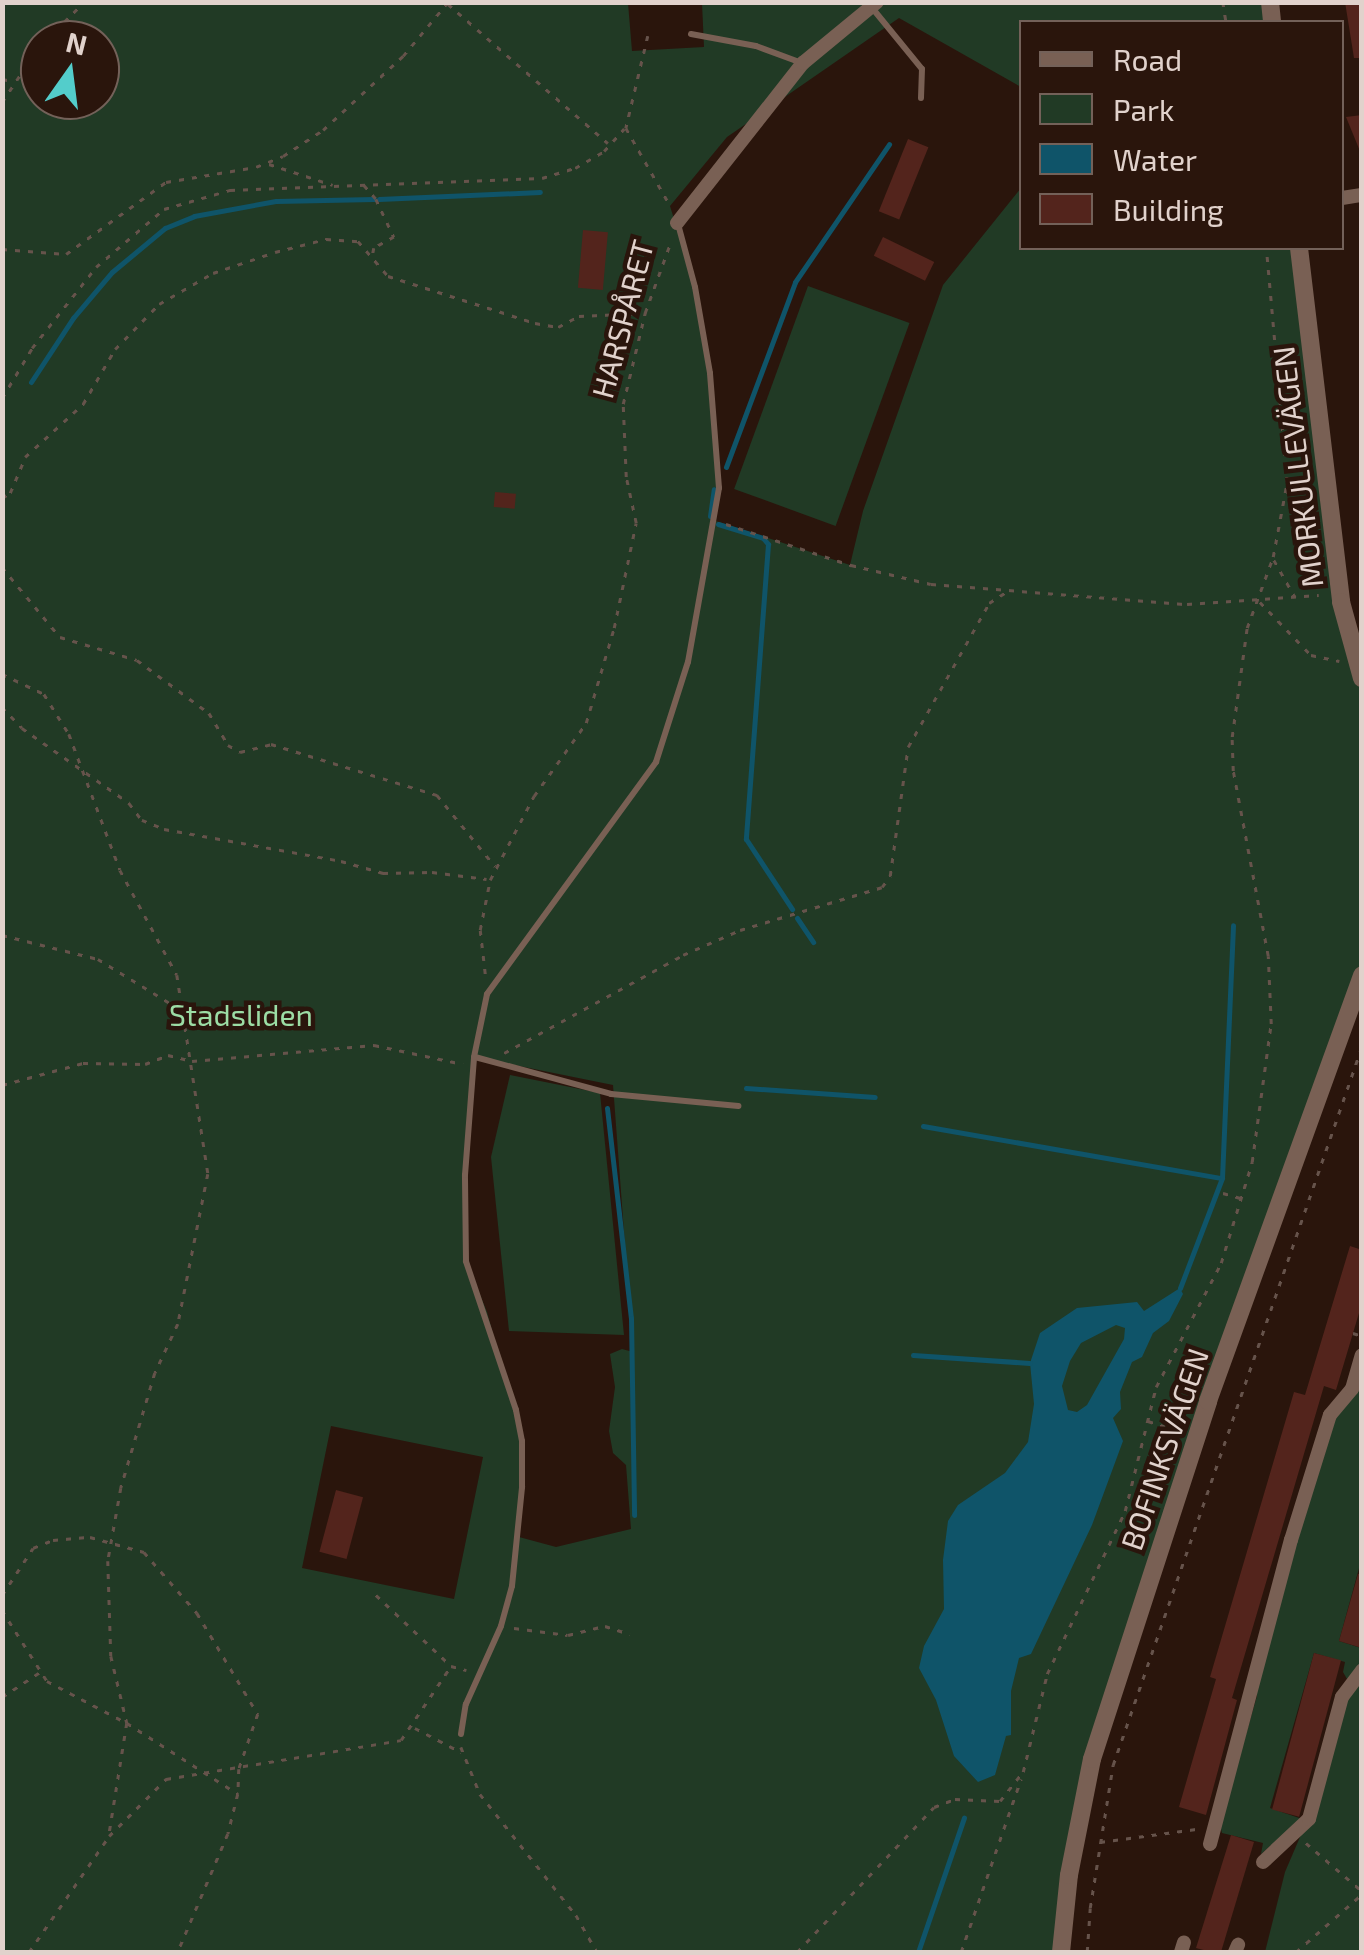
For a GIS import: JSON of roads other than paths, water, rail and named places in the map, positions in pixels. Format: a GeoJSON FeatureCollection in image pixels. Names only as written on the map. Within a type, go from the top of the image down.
{"type":"FeatureCollection","features":[{"type":"Feature","properties":{"kind":"street","name":"HARSPÅRET"},"geometry":{"type":"LineString","coordinates":[[677,223],[803,63],[875,5]]}},
{"type":"Feature","properties":{"kind":"street","name":"MORKULLEVÄGEN"},"geometry":{"type":"LineString","coordinates":[[1299,250],[1341,602],[1359,669]]}},
{"type":"Feature","properties":{"kind":"street","name":"BOFINKSVÄGEN"},"geometry":{"type":"LineString","coordinates":[[1061,1952],[1069,1874],[1092,1759],[1208,1402],[1362,975]]}},
{"type":"Feature","properties":{"kind":"street"},"geometry":{"type":"LineString","coordinates":[[1210,1844],[1291,1540],[1330,1415],[1352,1389],[1362,1355]]}},
{"type":"Feature","properties":{"kind":"street"},"geometry":{"type":"LineString","coordinates":[[1262,1862],[1309,1819],[1345,1690],[1362,1670]]}},
{"type":"Feature","properties":{"kind":"lane"},"geometry":{"type":"LineString","coordinates":[[875,5],[922,69],[921,98]]}},
{"type":"Feature","properties":{"kind":"lane"},"geometry":{"type":"LineString","coordinates":[[691,34],[756,46],[803,63]]}},
{"type":"Feature","properties":{"kind":"lane"},"geometry":{"type":"LineString","coordinates":[[461,1734],[477,1672],[501,1626],[517,1559],[522,1440],[487,1312],[466,1260],[465,1175],[474,1057],[487,994],[656,762],[688,662],[716,521],[718,488],[710,373],[696,287],[677,223]]}},
{"type":"Feature","properties":{"kind":"lane"},"geometry":{"type":"LineString","coordinates":[[474,1057],[611,1094],[738,1106]]}},
{"type":"Feature","properties":{"kind":"water"},"geometry":{"type":"Polygon","coordinates":[[[1180,1288],[1183,1294],[1169,1321],[1153,1333],[1142,1357],[1132,1362],[1120,1392],[1121,1409],[1113,1418],[1123,1441],[1092,1525],[1031,1654],[1019,1658],[1011,1691],[1011,1735],[1006,1736],[995,1775],[978,1782],[954,1756],[936,1700],[919,1668],[924,1646],[944,1609],[943,1560],[948,1521],[958,1505],[1005,1473],[1028,1442],[1034,1404],[1030,1363],[1040,1333],[1077,1308],[1137,1302],[1144,1311],[1180,1288]],[[1116,1325],[1081,1343],[1062,1386],[1068,1410],[1077,1412],[1087,1405],[1124,1339],[1125,1328],[1116,1325]]]}},
{"type":"Feature","properties":{"kind":"waterway"},"geometry":{"type":"LineString","coordinates":[[726,467],[795,282],[889,144]]}},
{"type":"Feature","properties":{"kind":"waterway"},"geometry":{"type":"LineString","coordinates":[[379,199],[540,192]]}},
{"type":"Feature","properties":{"kind":"waterway"},"geometry":{"type":"LineString","coordinates":[[31,382],[73,318],[112,272],[165,228],[194,216],[276,201],[374,199]]}},
{"type":"Feature","properties":{"kind":"waterway"},"geometry":{"type":"LineString","coordinates":[[710,516],[714,489]]}},
{"type":"Feature","properties":{"kind":"waterway"},"geometry":{"type":"LineString","coordinates":[[718,524],[763,538],[768,544],[746,839],[792,909]]}},
{"type":"Feature","properties":{"kind":"waterway"},"geometry":{"type":"LineString","coordinates":[[797,918],[813,942]]}},
{"type":"Feature","properties":{"kind":"waterway"},"geometry":{"type":"LineString","coordinates":[[1180,1288],[1222,1178],[1233,925]]}},
{"type":"Feature","properties":{"kind":"waterway"},"geometry":{"type":"LineString","coordinates":[[746,1088],[875,1097]]}},
{"type":"Feature","properties":{"kind":"waterway"},"geometry":{"type":"LineString","coordinates":[[607,1108],[631,1318],[634,1515]]}},
{"type":"Feature","properties":{"kind":"waterway"},"geometry":{"type":"LineString","coordinates":[[923,1126],[1222,1178]]}},
{"type":"Feature","properties":{"kind":"waterway"},"geometry":{"type":"LineString","coordinates":[[913,1355],[1030,1363]]}},
{"type":"Feature","properties":{"kind":"waterway"},"geometry":{"type":"LineString","coordinates":[[918,1952],[964,1818]]}},
{"type":"Feature","properties":{"kind":"park label","name":"Stadsliden"},"geometry":{"type":"Point","coordinates":[241,1014]}}]}
